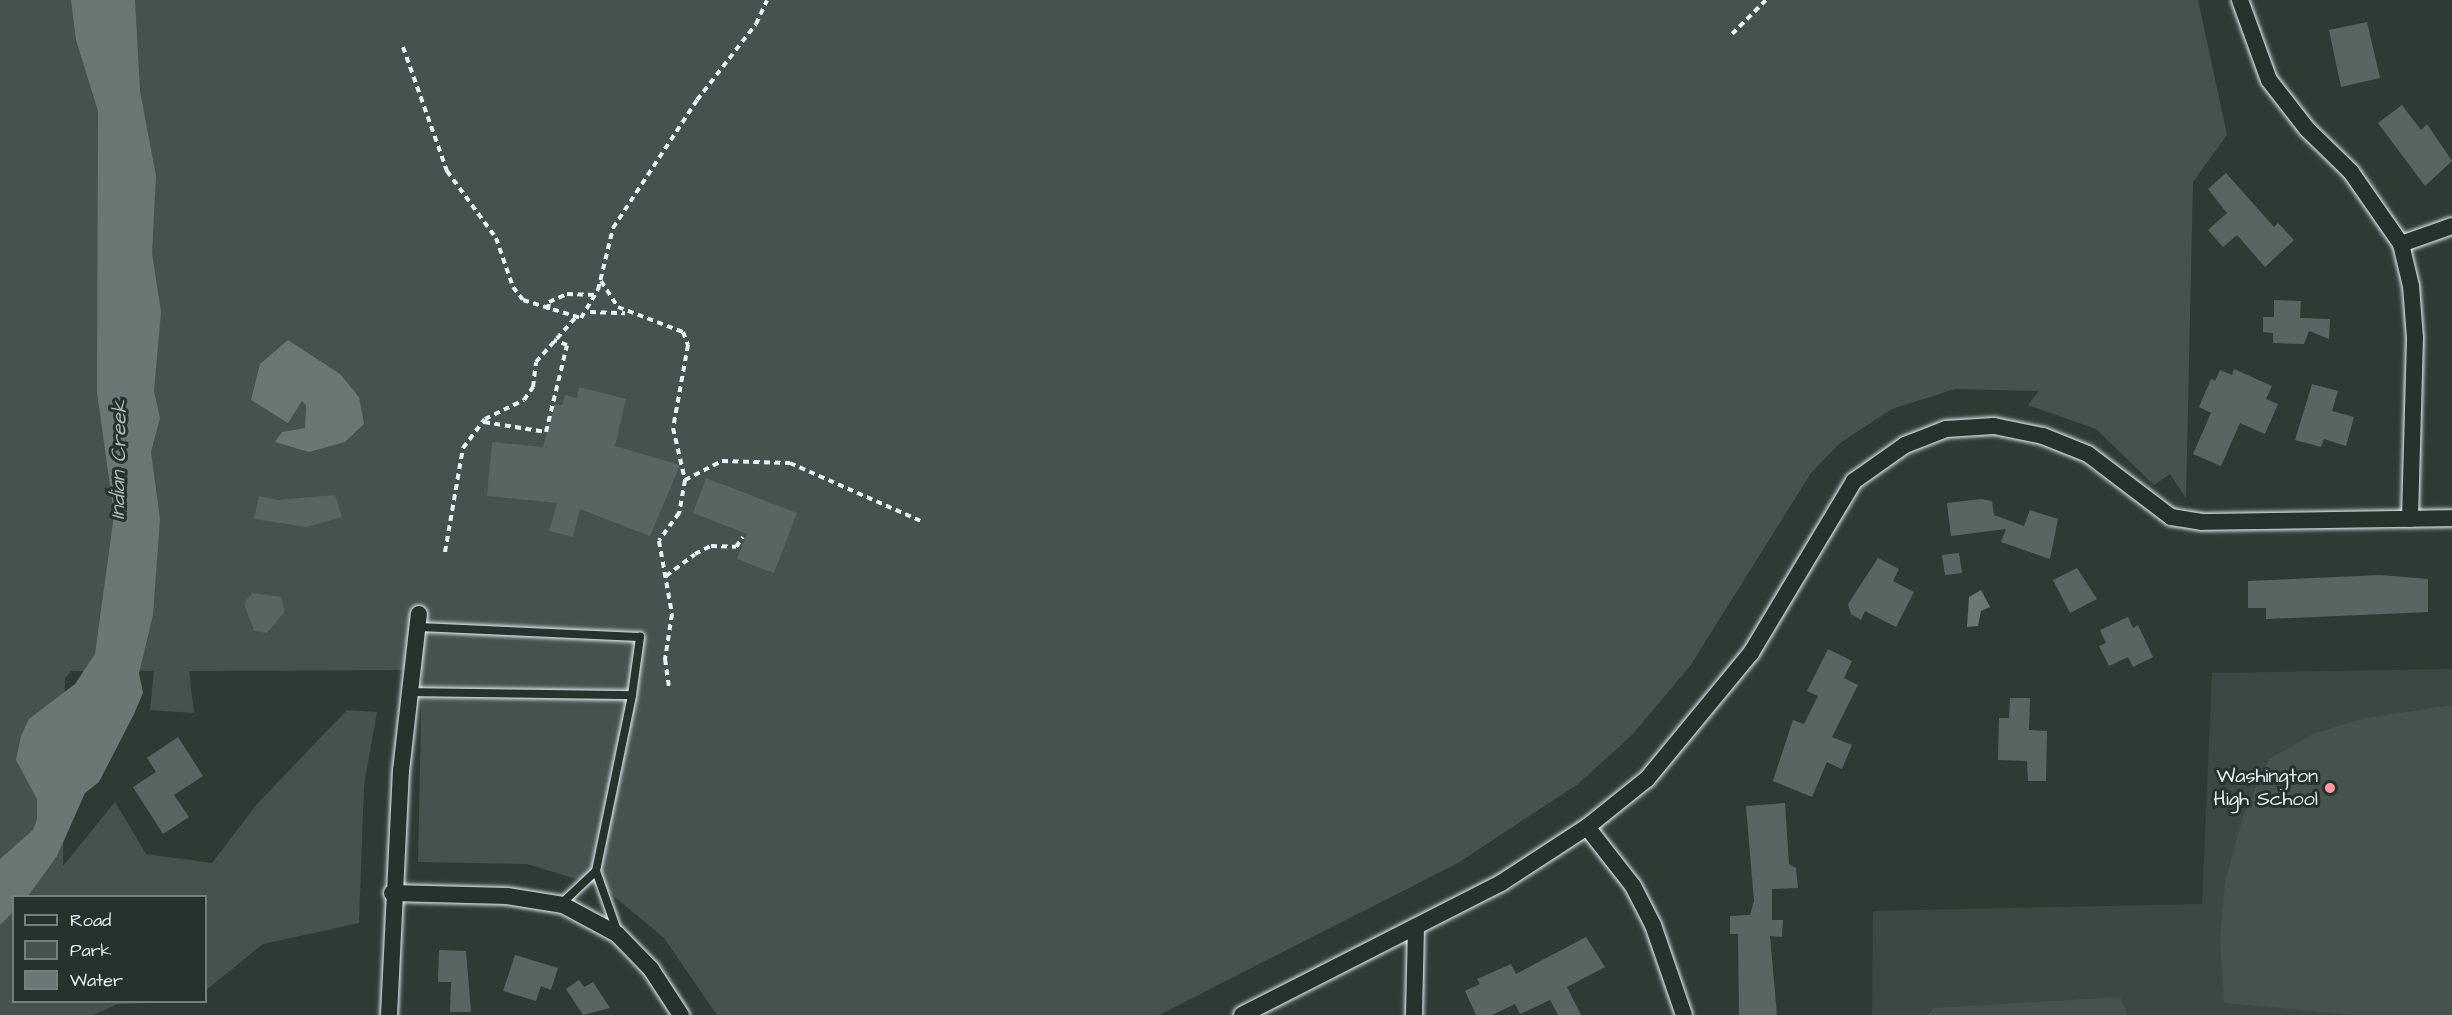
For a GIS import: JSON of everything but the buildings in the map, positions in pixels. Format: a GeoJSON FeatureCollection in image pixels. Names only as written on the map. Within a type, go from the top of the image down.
{"type":"FeatureCollection","features":[{"type":"Feature","properties":{"kind":"street"},"geometry":{"type":"LineString","coordinates":[[2240,0],[2269,80],[2307,129],[2351,172],[2401,244],[2411,286],[2415,338],[2410,519]]}},
{"type":"Feature","properties":{"kind":"street"},"geometry":{"type":"LineString","coordinates":[[2401,244],[2452,226]]}},
{"type":"Feature","properties":{"kind":"street"},"geometry":{"type":"LineString","coordinates":[[1242,1015],[1416,928],[1587,827],[1647,779],[1694,725],[1751,653],[1854,481],[1905,445],[1946,429],[1970,428],[2043,436],[2088,454],[2171,517],[2202,522],[2452,518]]}},
{"type":"Feature","properties":{"kind":"street"},"geometry":{"type":"LineString","coordinates":[[389,1015],[393,893],[410,692],[419,620]]}},
{"type":"Feature","properties":{"kind":"street"},"geometry":{"type":"LineString","coordinates":[[1587,827],[1632,886],[1653,925],[1684,1015]]}},
{"type":"Feature","properties":{"kind":"street"},"geometry":{"type":"LineString","coordinates":[[393,893],[507,896],[561,904],[618,935],[651,969],[681,1015]]}},
{"type":"Feature","properties":{"kind":"street"},"geometry":{"type":"LineString","coordinates":[[1414,1015],[1416,928]]}},
{"type":"Feature","properties":{"kind":"lane"},"geometry":{"type":"LineString","coordinates":[[419,620],[640,637],[632,694],[597,872],[618,935]]}},
{"type":"Feature","properties":{"kind":"lane"},"geometry":{"type":"LineString","coordinates":[[410,692],[632,694]]}},
{"type":"Feature","properties":{"kind":"lane"},"geometry":{"type":"LineString","coordinates":[[561,904],[597,872]]}},
{"type":"Feature","properties":{"kind":"path"},"geometry":{"type":"LineString","coordinates":[[590,312],[613,228],[697,100],[756,24],[768,0]]}},
{"type":"Feature","properties":{"kind":"path"},"geometry":{"type":"LineString","coordinates":[[1732,34],[1766,0]]}},
{"type":"Feature","properties":{"kind":"path"},"geometry":{"type":"LineString","coordinates":[[403,47],[447,171],[496,238],[523,300],[576,318]]}},
{"type":"Feature","properties":{"kind":"path"},"geometry":{"type":"LineString","coordinates":[[600,280],[627,313]]}},
{"type":"Feature","properties":{"kind":"path"},"geometry":{"type":"LineString","coordinates":[[548,310],[549,302],[567,294],[596,295]]}},
{"type":"Feature","properties":{"kind":"path"},"geometry":{"type":"LineString","coordinates":[[445,552],[457,467],[483,422],[524,400],[533,387],[536,362],[576,318],[590,312],[627,313],[683,332],[688,345],[673,428],[685,480],[679,513],[659,542],[672,614],[665,659],[669,687]]}},
{"type":"Feature","properties":{"kind":"path"},"geometry":{"type":"LineString","coordinates":[[483,422],[546,432],[567,345],[554,340]]}},
{"type":"Feature","properties":{"kind":"path"},"geometry":{"type":"LineString","coordinates":[[685,480],[722,461],[790,463],[923,522]]}},
{"type":"Feature","properties":{"kind":"path"},"geometry":{"type":"LineString","coordinates":[[666,576],[695,554],[711,546],[736,547],[743,537]]}},
{"type":"Feature","properties":{"kind":"shaded area","name":"Washington High School"},"geometry":{"type":"Polygon","coordinates":[[[2452,669],[2452,1015],[1872,1015],[1873,911],[2202,904],[2212,673],[2452,669]]]}},
{"type":"Feature","properties":{"kind":"green space"},"geometry":{"type":"Polygon","coordinates":[[[0,0],[2198,0],[2227,135],[2193,182],[2186,498],[2170,474],[2154,485],[2096,429],[2028,405],[2039,391],[1955,389],[1892,409],[1840,443],[1811,473],[1690,666],[1632,735],[1578,784],[1458,863],[1159,1015],[717,1015],[664,938],[603,887],[527,864],[418,862],[422,670],[189,671],[194,713],[150,710],[154,671],[71,671],[65,678],[63,866],[115,802],[146,854],[212,863],[257,804],[347,710],[377,712],[364,785],[359,923],[263,944],[207,989],[207,895],[12,895],[12,1003],[154,1003],[118,1004],[93,1015],[0,1015],[0,0]]]}},
{"type":"Feature","properties":{"kind":"green space"},"geometry":{"type":"Polygon","coordinates":[[[2452,705],[2452,1015],[2355,1015],[2224,1003],[2220,941],[2225,882],[2244,813],[2269,759],[2315,733],[2366,718],[2452,705]]]}},
{"type":"Feature","properties":{"kind":"green space"},"geometry":{"type":"Polygon","coordinates":[[[2120,997],[2128,1015],[1928,1015],[1934,1008],[2120,997]]]}},
{"type":"Feature","properties":{"kind":"water","name":"Indian Creek"},"geometry":{"type":"Polygon","coordinates":[[[71,0],[135,0],[140,91],[156,176],[152,253],[161,312],[154,391],[160,418],[151,452],[160,519],[153,615],[139,673],[143,693],[134,714],[99,782],[85,793],[57,856],[29,895],[12,895],[12,913],[0,925],[0,859],[33,830],[37,819],[37,799],[16,760],[21,736],[29,719],[75,684],[95,654],[114,515],[97,392],[98,111],[76,40],[71,0]]]}},
{"type":"Feature","properties":{"kind":"water"},"geometry":{"type":"Polygon","coordinates":[[[288,340],[340,374],[359,397],[364,424],[345,442],[309,452],[275,442],[282,432],[305,428],[306,405],[302,401],[288,423],[251,400],[260,364],[288,340]]]}},
{"type":"Feature","properties":{"kind":"water"},"geometry":{"type":"Polygon","coordinates":[[[1981,590],[1990,607],[1981,611],[1978,626],[1967,627],[1969,597],[1981,590]]]}},
{"type":"Feature","properties":{"kind":"place","name":"Washington High School"},"geometry":{"type":"Point","coordinates":[2330,788]}}]}
